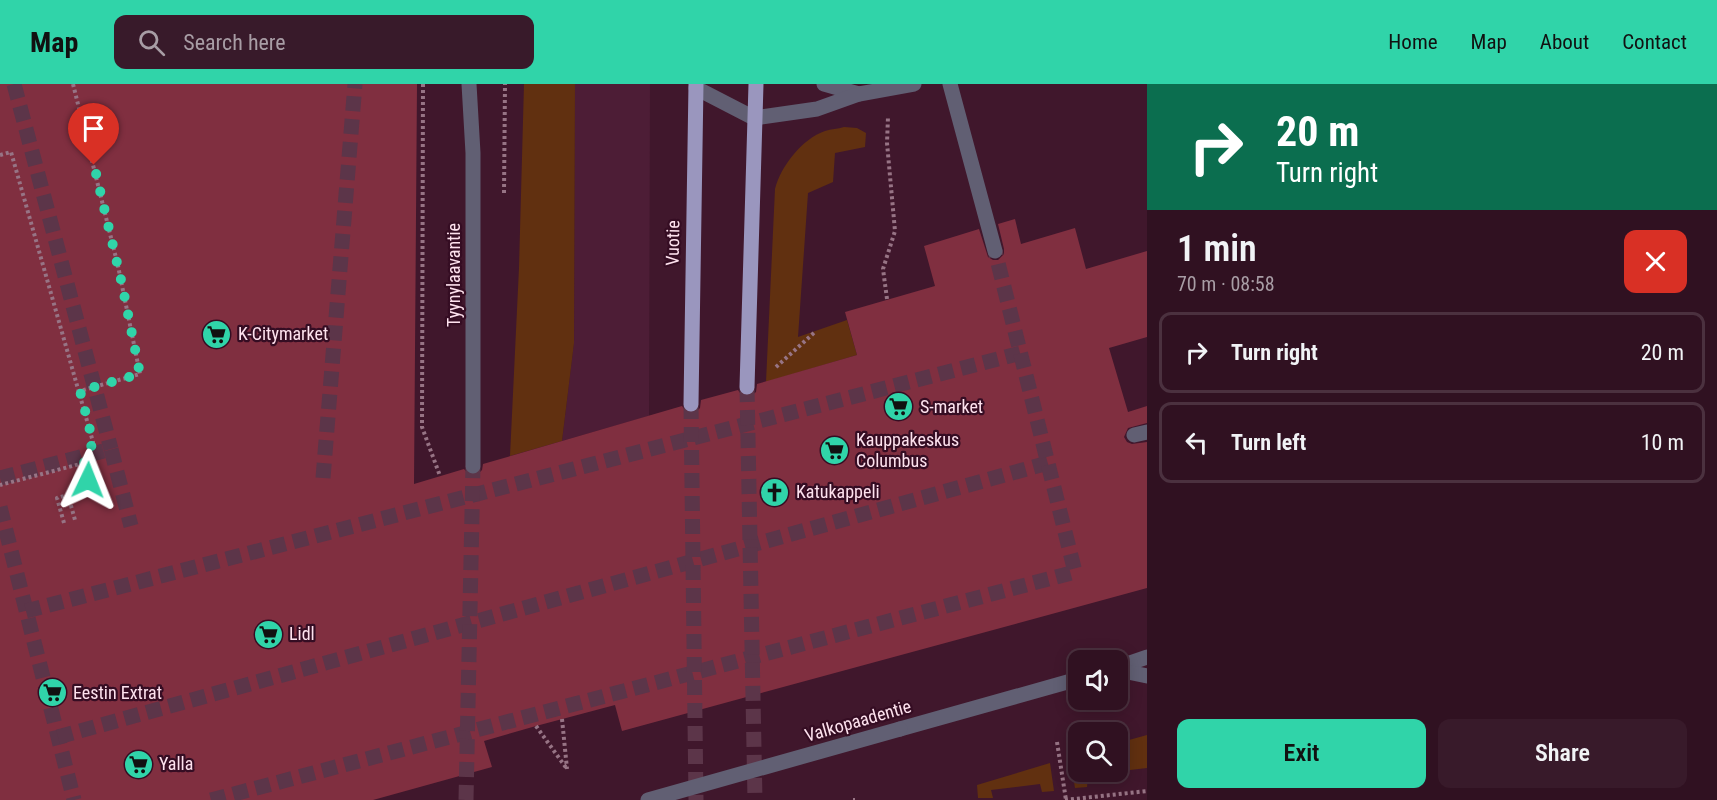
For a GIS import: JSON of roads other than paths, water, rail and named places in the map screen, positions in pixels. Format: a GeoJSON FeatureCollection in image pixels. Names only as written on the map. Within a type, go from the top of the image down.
{"type":"FeatureCollection","features":[{"type":"Feature","properties":{"kind":"main road"},"geometry":{"type":"LineString","coordinates":[[747,387],[756,84]]}},
{"type":"Feature","properties":{"kind":"main road","name":"Vuotie"},"geometry":{"type":"LineString","coordinates":[[691,404],[700,85]]}},
{"type":"Feature","properties":{"kind":"street","name":"Tyynylaavantie"},"geometry":{"type":"LineString","coordinates":[[469,84],[473,153],[473,466]]}},
{"type":"Feature","properties":{"kind":"street"},"geometry":{"type":"LineString","coordinates":[[824,84],[859,94]]}},
{"type":"Feature","properties":{"kind":"street"},"geometry":{"type":"LineString","coordinates":[[700,85],[754,118],[817,109],[859,94],[914,84]]}},
{"type":"Feature","properties":{"kind":"street"},"geometry":{"type":"LineString","coordinates":[[950,84],[995,251]]}},
{"type":"Feature","properties":{"kind":"street"},"geometry":{"type":"LineString","coordinates":[[1128,665],[1147,657]]}},
{"type":"Feature","properties":{"kind":"street"},"geometry":{"type":"LineString","coordinates":[[1128,671],[1147,676]]}},
{"type":"Feature","properties":{"kind":"street","name":"Valkopaadentie"},"geometry":{"type":"LineString","coordinates":[[648,800],[1068,682]]}},
{"type":"Feature","properties":{"kind":"tunnel"},"geometry":{"type":"LineString","coordinates":[[14,84],[111,449]]}},
{"type":"Feature","properties":{"kind":"tunnel"},"geometry":{"type":"LineString","coordinates":[[323,478],[355,84]]}},
{"type":"Feature","properties":{"kind":"tunnel"},"geometry":{"type":"LineString","coordinates":[[211,800],[1075,572],[995,251]]}},
{"type":"Feature","properties":{"kind":"tunnel"},"geometry":{"type":"LineString","coordinates":[[26,611],[1021,353]]}},
{"type":"Feature","properties":{"kind":"tunnel"},"geometry":{"type":"LineString","coordinates":[[747,387],[755,800]]}},
{"type":"Feature","properties":{"kind":"tunnel"},"geometry":{"type":"LineString","coordinates":[[691,404],[696,800]]}},
{"type":"Feature","properties":{"kind":"tunnel"},"geometry":{"type":"LineString","coordinates":[[0,478],[111,449],[131,526]]}},
{"type":"Feature","properties":{"kind":"tunnel"},"geometry":{"type":"LineString","coordinates":[[58,737],[1048,463]]}},
{"type":"Feature","properties":{"kind":"tunnel"},"geometry":{"type":"LineString","coordinates":[[466,800],[473,466]]}},
{"type":"Feature","properties":{"kind":"tunnel"},"geometry":{"type":"LineString","coordinates":[[0,507],[74,800]]}},
{"type":"Feature","properties":{"kind":"place","name":"K-Citymarket"},"geometry":{"type":"Point","coordinates":[217,334]}},
{"type":"Feature","properties":{"kind":"place","name":"S-market"},"geometry":{"type":"Point","coordinates":[899,407]}},
{"type":"Feature","properties":{"kind":"place","name":"Kauppakeskus Columbus"},"geometry":{"type":"Point","coordinates":[835,450]}},
{"type":"Feature","properties":{"kind":"place","name":"Katukappeli"},"geometry":{"type":"Point","coordinates":[775,492]}},
{"type":"Feature","properties":{"kind":"place","name":"Lidl"},"geometry":{"type":"Point","coordinates":[268,634]}},
{"type":"Feature","properties":{"kind":"place","name":"Eestin Extrat"},"geometry":{"type":"Point","coordinates":[52,693]}},
{"type":"Feature","properties":{"kind":"place","name":"Yalla"},"geometry":{"type":"Point","coordinates":[138,764]}}]}
